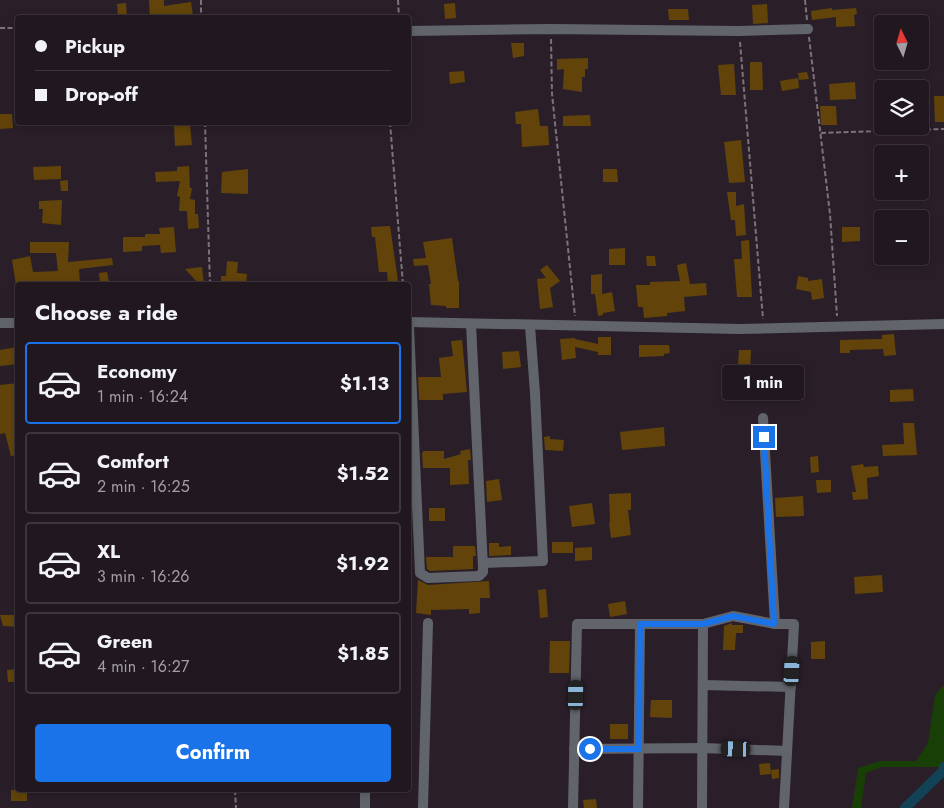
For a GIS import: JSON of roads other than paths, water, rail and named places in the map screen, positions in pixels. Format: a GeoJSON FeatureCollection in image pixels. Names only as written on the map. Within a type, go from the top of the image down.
{"type":"FeatureCollection","features":[{"type":"Feature","properties":{"kind":"street"},"geometry":{"type":"LineString","coordinates":[[411,31],[551,29],[739,31],[808,29]]}},
{"type":"Feature","properties":{"kind":"street"},"geometry":{"type":"LineString","coordinates":[[411,322],[576,327],[764,328],[944,324]]}},
{"type":"Feature","properties":{"kind":"street"},"geometry":{"type":"LineString","coordinates":[[0,323],[15,323]]}},
{"type":"Feature","properties":{"kind":"street"},"geometry":{"type":"LineString","coordinates":[[411,372],[420,573],[428,578],[478,576],[483,572],[483,563],[471,324]]}},
{"type":"Feature","properties":{"kind":"street"},"geometry":{"type":"LineString","coordinates":[[483,563],[543,561],[530,326]]}},
{"type":"Feature","properties":{"kind":"street"},"geometry":{"type":"LineString","coordinates":[[763,418],[774,624]]}},
{"type":"Feature","properties":{"kind":"street"},"geometry":{"type":"LineString","coordinates":[[573,808],[577,624],[703,624],[733,616],[774,624],[794,624],[784,808]]}},
{"type":"Feature","properties":{"kind":"street"},"geometry":{"type":"LineString","coordinates":[[424,808],[428,623]]}},
{"type":"Feature","properties":{"kind":"street"},"geometry":{"type":"LineString","coordinates":[[638,808],[640,624]]}},
{"type":"Feature","properties":{"kind":"street"},"geometry":{"type":"LineString","coordinates":[[702,808],[703,624]]}},
{"type":"Feature","properties":{"kind":"street"},"geometry":{"type":"LineString","coordinates":[[703,685],[791,687]]}},
{"type":"Feature","properties":{"kind":"street"},"geometry":{"type":"LineString","coordinates":[[574,749],[702,748],[787,751]]}},
{"type":"Feature","properties":{"kind":"street"},"geometry":{"type":"LineString","coordinates":[[365,792],[365,808]]}},
{"type":"Feature","properties":{"kind":"waterway"},"geometry":{"type":"LineString","coordinates":[[905,808],[943,771],[944,767]]}}]}
